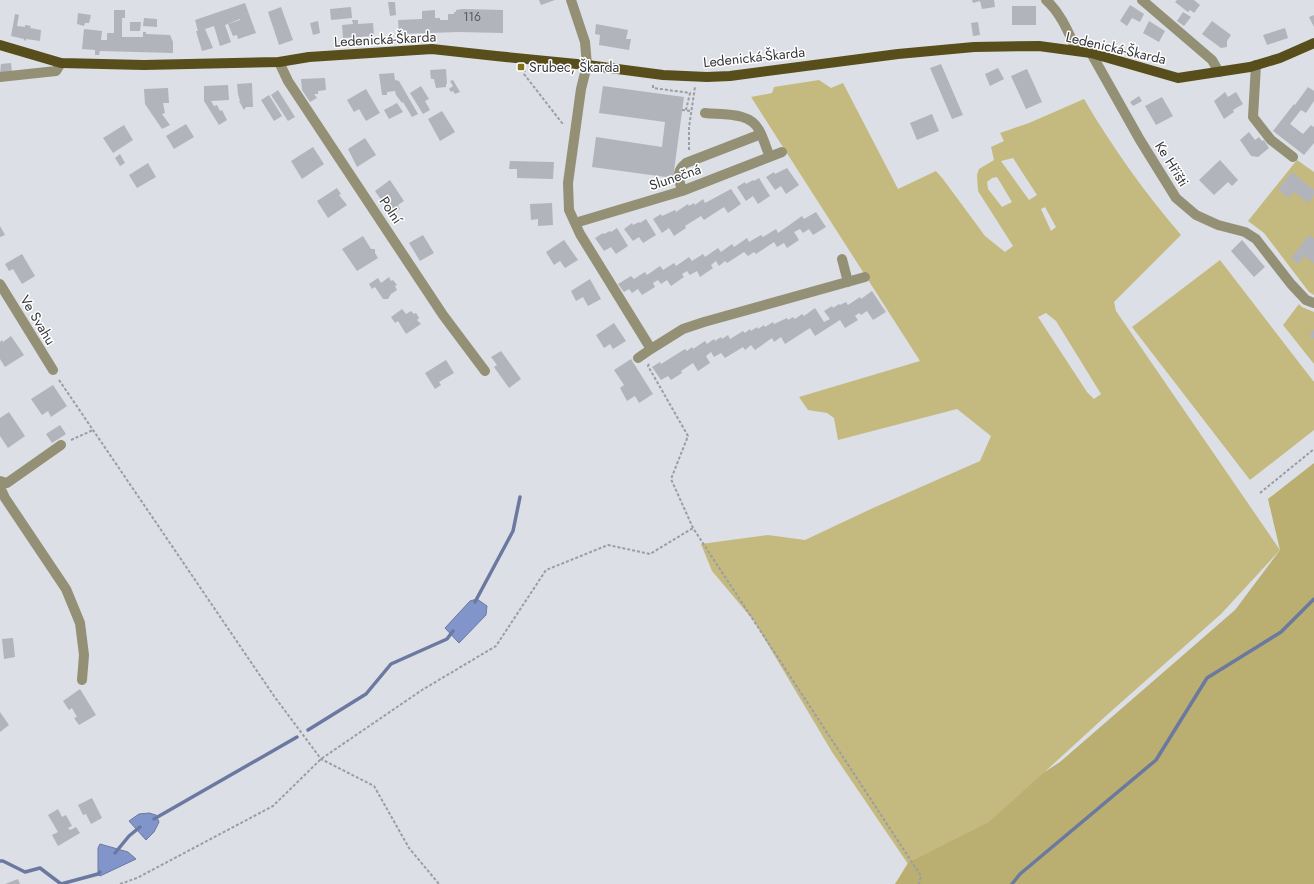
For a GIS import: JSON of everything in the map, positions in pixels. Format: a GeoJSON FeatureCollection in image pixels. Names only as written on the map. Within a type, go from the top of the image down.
{"type":"FeatureCollection","features":[{"type":"Feature","properties":{"kind":"main road","name":"Ledenická-Škarda"},"geometry":{"type":"LineString","coordinates":[[0,45],[61,63],[144,65],[279,62],[309,57],[432,49],[587,65],[656,74],[707,77],[730,76],[898,54],[974,47],[1039,46],[1091,54],[1178,78],[1256,65],[1280,58],[1314,43]]}},
{"type":"Feature","properties":{"kind":"street"},"geometry":{"type":"LineString","coordinates":[[571,0],[585,42],[587,65],[581,89],[568,183],[569,210],[580,234],[651,349]]}},
{"type":"Feature","properties":{"kind":"street"},"geometry":{"type":"LineString","coordinates":[[1046,0],[1052,5],[1066,27],[1077,51]]}},
{"type":"Feature","properties":{"kind":"street"},"geometry":{"type":"LineString","coordinates":[[1142,0],[1212,60],[1219,72]]}},
{"type":"Feature","properties":{"kind":"street","name":"Ke Hřišti"},"geometry":{"type":"LineString","coordinates":[[1091,54],[1140,140],[1176,198],[1196,215],[1218,225],[1245,232],[1256,239],[1291,284],[1306,300],[1314,303]]}},
{"type":"Feature","properties":{"kind":"street","name":"Polní"},"geometry":{"type":"LineString","coordinates":[[279,62],[288,81],[439,309],[485,371]]}},
{"type":"Feature","properties":{"kind":"street"},"geometry":{"type":"LineString","coordinates":[[0,77],[56,72],[61,63]]}},
{"type":"Feature","properties":{"kind":"street"},"geometry":{"type":"LineString","coordinates":[[1256,65],[1253,117],[1271,140],[1293,156]]}},
{"type":"Feature","properties":{"kind":"street"},"geometry":{"type":"LineString","coordinates":[[706,112],[747,118],[753,122],[761,134],[770,157]]}},
{"type":"Feature","properties":{"kind":"street"},"geometry":{"type":"LineString","coordinates":[[682,191],[678,175],[679,170],[686,162],[761,134]]}},
{"type":"Feature","properties":{"kind":"street","name":"Slunečná"},"geometry":{"type":"LineString","coordinates":[[575,224],[682,191],[782,152]]}},
{"type":"Feature","properties":{"kind":"street"},"geometry":{"type":"LineString","coordinates":[[842,259],[848,282]]}},
{"type":"Feature","properties":{"kind":"street"},"geometry":{"type":"LineString","coordinates":[[638,358],[690,326],[865,277]]}},
{"type":"Feature","properties":{"kind":"street","name":"Ve Svahu"},"geometry":{"type":"LineString","coordinates":[[0,284],[53,370]]}},
{"type":"Feature","properties":{"kind":"street"},"geometry":{"type":"LineString","coordinates":[[0,481],[7,483],[61,445]]}},
{"type":"Feature","properties":{"kind":"street"},"geometry":{"type":"LineString","coordinates":[[0,487],[4,498],[66,589],[72,603],[80,623],[84,655],[82,680]]}},
{"type":"Feature","properties":{"kind":"path"},"geometry":{"type":"LineString","coordinates":[[527,59],[524,74],[562,123],[576,125]]}},
{"type":"Feature","properties":{"kind":"path"},"geometry":{"type":"LineString","coordinates":[[656,74],[653,88],[690,93],[686,110]]}},
{"type":"Feature","properties":{"kind":"path"},"geometry":{"type":"LineString","coordinates":[[691,161],[689,155],[689,127],[695,92]]}},
{"type":"Feature","properties":{"kind":"path"},"geometry":{"type":"LineString","coordinates":[[682,110],[692,111]]}},
{"type":"Feature","properties":{"kind":"path"},"geometry":{"type":"LineString","coordinates":[[651,349],[648,366],[688,436],[671,479],[693,528],[921,876],[918,884]]}},
{"type":"Feature","properties":{"kind":"path"},"geometry":{"type":"LineString","coordinates":[[53,370],[274,696],[322,759],[374,786],[409,848],[439,884]]}},
{"type":"Feature","properties":{"kind":"path"},"geometry":{"type":"LineString","coordinates":[[61,445],[94,430]]}},
{"type":"Feature","properties":{"kind":"path"},"geometry":{"type":"LineString","coordinates":[[1260,493],[1314,449]]}},
{"type":"Feature","properties":{"kind":"path"},"geometry":{"type":"LineString","coordinates":[[120,884],[137,878],[273,806],[322,759],[422,690],[496,646],[546,570],[608,545],[650,554],[693,528]]}},
{"type":"Feature","properties":{"kind":"shaded area"},"geometry":{"type":"Polygon","coordinates":[[[819,80],[831,88],[843,83],[898,189],[936,171],[985,236],[1005,252],[1013,246],[978,191],[977,175],[979,169],[994,160],[991,147],[1004,141],[1000,133],[1029,123],[1084,99],[1106,135],[1130,169],[1181,235],[1114,302],[1116,311],[1280,550],[1221,614],[1108,714],[990,822],[908,864],[832,752],[754,621],[712,571],[701,544],[768,535],[805,540],[980,461],[991,436],[957,409],[838,440],[834,418],[827,413],[808,410],[799,397],[920,361],[751,97],[772,93],[774,87],[819,80]],[[1013,158],[1001,161],[1029,200],[1037,195],[1013,158]],[[997,177],[992,178],[987,182],[988,189],[1002,207],[1012,202],[997,177]],[[1045,207],[1041,209],[1051,231],[1056,227],[1045,207]],[[1046,313],[1038,317],[1087,392],[1094,399],[1101,394],[1056,321],[1046,313]]]}},
{"type":"Feature","properties":{"kind":"shaded area"},"geometry":{"type":"Polygon","coordinates":[[[1297,160],[1314,172],[1314,295],[1309,292],[1264,233],[1248,221],[1297,160]]]}},
{"type":"Feature","properties":{"kind":"shaded area"},"geometry":{"type":"Polygon","coordinates":[[[1220,260],[1314,382],[1314,430],[1250,480],[1132,327],[1220,260]]]}},
{"type":"Feature","properties":{"kind":"shaded area"},"geometry":{"type":"Polygon","coordinates":[[[1299,304],[1302,307],[1314,312],[1314,364],[1283,325],[1299,304]]]}},
{"type":"Feature","properties":{"kind":"shaded area"},"geometry":{"type":"Polygon","coordinates":[[[1314,463],[1314,884],[895,884],[908,863],[989,822],[1043,773],[1060,762],[1235,610],[1280,550],[1268,499],[1314,463]]]}},
{"type":"Feature","properties":{"kind":"water"},"geometry":{"type":"Polygon","coordinates":[[[477,599],[487,606],[486,615],[459,643],[445,628],[470,601],[477,599]]]}},
{"type":"Feature","properties":{"kind":"water"},"geometry":{"type":"Polygon","coordinates":[[[149,813],[156,815],[159,822],[154,832],[146,840],[129,821],[139,814],[149,813]]]}},
{"type":"Feature","properties":{"kind":"water"},"geometry":{"type":"Polygon","coordinates":[[[100,844],[128,852],[136,859],[100,876],[98,874],[98,848],[100,844]]]}},
{"type":"Feature","properties":{"kind":"building"},"geometry":{"type":"Polygon","coordinates":[[[539,0],[555,0],[541,5],[539,0]]]}},
{"type":"Feature","properties":{"kind":"building"},"geometry":{"type":"Polygon","coordinates":[[[972,0],[994,0],[995,7],[982,9],[980,1],[973,3],[972,0]]]}},
{"type":"Feature","properties":{"kind":"building"},"geometry":{"type":"Polygon","coordinates":[[[1177,0],[1194,0],[1200,5],[1194,13],[1190,10],[1188,12],[1175,2],[1177,0]]]}},
{"type":"Feature","properties":{"kind":"building"},"geometry":{"type":"Polygon","coordinates":[[[388,2],[395,2],[396,15],[390,16],[388,2]]]}},
{"type":"Feature","properties":{"kind":"building"},"geometry":{"type":"Polygon","coordinates":[[[245,3],[256,33],[238,39],[237,35],[233,36],[228,24],[240,19],[225,25],[231,42],[220,46],[214,26],[205,29],[213,48],[202,51],[196,31],[198,31],[195,20],[245,3]]]}},
{"type":"Feature","properties":{"kind":"building"},"geometry":{"type":"Polygon","coordinates":[[[1130,5],[1144,14],[1140,22],[1132,18],[1127,26],[1120,21],[1130,5]]]}},
{"type":"Feature","properties":{"kind":"building"},"geometry":{"type":"Polygon","coordinates":[[[1012,6],[1036,6],[1036,25],[1012,25],[1012,6]]]}},
{"type":"Feature","properties":{"kind":"building"},"geometry":{"type":"Polygon","coordinates":[[[281,7],[293,40],[279,45],[268,12],[281,7]]]}},
{"type":"Feature","properties":{"kind":"building"},"geometry":{"type":"Polygon","coordinates":[[[351,7],[352,18],[331,20],[330,9],[351,7]]]}},
{"type":"Feature","properties":{"kind":"building"},"geometry":{"type":"Polygon","coordinates":[[[114,10],[125,10],[125,18],[122,18],[122,37],[143,37],[143,32],[146,32],[146,34],[170,35],[173,42],[173,53],[100,51],[99,55],[95,55],[95,50],[82,49],[84,29],[102,31],[101,40],[107,40],[107,33],[114,33],[114,10]]]}},
{"type":"Feature","properties":{"kind":"building"},"geometry":{"type":"Polygon","coordinates":[[[435,10],[435,18],[440,18],[440,20],[448,20],[448,14],[454,14],[456,10],[503,10],[503,33],[458,32],[399,34],[398,20],[422,19],[422,11],[435,10]]]}},
{"type":"Feature","properties":{"kind":"building"},"geometry":{"type":"Polygon","coordinates":[[[1183,12],[1191,17],[1184,26],[1177,21],[1183,12]]]}},
{"type":"Feature","properties":{"kind":"building"},"geometry":{"type":"Polygon","coordinates":[[[78,13],[91,15],[89,23],[85,23],[84,26],[77,24],[78,13]]]}},
{"type":"Feature","properties":{"kind":"building"},"geometry":{"type":"Polygon","coordinates":[[[15,14],[19,15],[17,26],[31,26],[30,28],[41,30],[40,41],[26,39],[26,41],[24,39],[11,36],[15,14]]]}},
{"type":"Feature","properties":{"kind":"building"},"geometry":{"type":"Polygon","coordinates":[[[1314,15],[1314,27],[1309,17],[1314,15]]]}},
{"type":"Feature","properties":{"kind":"building"},"geometry":{"type":"Polygon","coordinates":[[[144,18],[157,19],[157,27],[143,26],[144,18]]]}},
{"type":"Feature","properties":{"kind":"building"},"geometry":{"type":"Polygon","coordinates":[[[352,20],[358,20],[358,24],[373,23],[374,36],[343,38],[342,25],[353,24],[352,20]]]}},
{"type":"Feature","properties":{"kind":"building"},"geometry":{"type":"Polygon","coordinates":[[[318,21],[320,33],[313,35],[310,23],[318,21]]]}},
{"type":"Feature","properties":{"kind":"building"},"geometry":{"type":"Polygon","coordinates":[[[1149,21],[1165,31],[1159,42],[1143,33],[1149,21]]]}},
{"type":"Feature","properties":{"kind":"building"},"geometry":{"type":"Polygon","coordinates":[[[1212,21],[1231,35],[1227,41],[1227,47],[1221,48],[1202,34],[1212,21]]]}},
{"type":"Feature","properties":{"kind":"building"},"geometry":{"type":"Polygon","coordinates":[[[130,22],[141,22],[140,31],[130,31],[130,22]]]}},
{"type":"Feature","properties":{"kind":"building"},"geometry":{"type":"Polygon","coordinates":[[[978,22],[980,35],[973,36],[971,23],[978,22]]]}},
{"type":"Feature","properties":{"kind":"building"},"geometry":{"type":"Polygon","coordinates":[[[596,24],[628,30],[626,39],[631,39],[629,50],[599,45],[600,35],[595,34],[596,24]]]}},
{"type":"Feature","properties":{"kind":"building"},"geometry":{"type":"Polygon","coordinates":[[[1285,28],[1288,38],[1267,45],[1263,35],[1285,28]]]}},
{"type":"Feature","properties":{"kind":"building"},"geometry":{"type":"Polygon","coordinates":[[[11,63],[12,73],[0,73],[1,64],[11,63]]]}},
{"type":"Feature","properties":{"kind":"building"},"geometry":{"type":"Polygon","coordinates":[[[941,64],[963,115],[952,119],[930,68],[941,64]]]}},
{"type":"Feature","properties":{"kind":"building"},"geometry":{"type":"Polygon","coordinates":[[[998,68],[1004,79],[990,86],[985,74],[998,68]]]}},
{"type":"Feature","properties":{"kind":"building"},"geometry":{"type":"Polygon","coordinates":[[[446,69],[446,87],[436,88],[434,79],[431,79],[430,70],[446,69]]]}},
{"type":"Feature","properties":{"kind":"building"},"geometry":{"type":"Polygon","coordinates":[[[1027,69],[1042,102],[1026,109],[1011,76],[1027,69]]]}},
{"type":"Feature","properties":{"kind":"building"},"geometry":{"type":"Polygon","coordinates":[[[394,73],[395,80],[399,81],[418,114],[412,117],[403,102],[402,103],[396,95],[395,91],[387,92],[387,95],[382,95],[379,74],[394,73]]]}},
{"type":"Feature","properties":{"kind":"building"},"geometry":{"type":"Polygon","coordinates":[[[325,78],[326,90],[318,91],[318,94],[314,94],[317,98],[310,102],[302,90],[301,79],[325,78]]]}},
{"type":"Feature","properties":{"kind":"building"},"geometry":{"type":"Polygon","coordinates":[[[453,80],[460,92],[455,94],[449,89],[453,86],[450,81],[453,80]]]}},
{"type":"Feature","properties":{"kind":"building"},"geometry":{"type":"Polygon","coordinates":[[[252,83],[253,107],[246,107],[244,110],[239,101],[237,84],[252,83]]]}},
{"type":"Feature","properties":{"kind":"building"},"geometry":{"type":"Polygon","coordinates":[[[228,85],[229,100],[211,101],[214,106],[217,105],[220,111],[222,110],[227,120],[219,125],[204,101],[204,86],[228,85]]]}},
{"type":"Feature","properties":{"kind":"building"},"geometry":{"type":"Polygon","coordinates":[[[421,86],[429,99],[425,101],[430,110],[423,114],[410,93],[421,86]]]}},
{"type":"Feature","properties":{"kind":"building"},"geometry":{"type":"Polygon","coordinates":[[[603,86],[684,97],[673,178],[592,167],[596,137],[662,147],[665,122],[599,113],[603,86]]]}},
{"type":"Feature","properties":{"kind":"building"},"geometry":{"type":"Polygon","coordinates":[[[1308,87],[1314,91],[1314,101],[1306,113],[1301,110],[1290,124],[1303,134],[1311,125],[1313,127],[1314,126],[1314,143],[1304,155],[1273,131],[1308,87]]]}},
{"type":"Feature","properties":{"kind":"building"},"geometry":{"type":"Polygon","coordinates":[[[168,88],[169,103],[163,103],[165,113],[162,114],[170,125],[162,129],[145,104],[144,89],[168,88]]]}},
{"type":"Feature","properties":{"kind":"building"},"geometry":{"type":"Polygon","coordinates":[[[366,89],[380,113],[366,121],[359,109],[354,112],[347,100],[366,89]]]}},
{"type":"Feature","properties":{"kind":"building"},"geometry":{"type":"Polygon","coordinates":[[[278,90],[295,117],[288,121],[271,95],[278,90]]]}},
{"type":"Feature","properties":{"kind":"building"},"geometry":{"type":"Polygon","coordinates":[[[1225,92],[1228,97],[1236,92],[1243,104],[1233,110],[1234,112],[1224,119],[1214,101],[1225,92]]]}},
{"type":"Feature","properties":{"kind":"building"},"geometry":{"type":"Polygon","coordinates":[[[269,95],[282,116],[274,121],[261,100],[269,95]]]}},
{"type":"Feature","properties":{"kind":"building"},"geometry":{"type":"Polygon","coordinates":[[[1139,96],[1142,101],[1133,106],[1130,102],[1139,96]]]}},
{"type":"Feature","properties":{"kind":"building"},"geometry":{"type":"Polygon","coordinates":[[[1162,97],[1173,116],[1156,125],[1145,106],[1162,97]]]}},
{"type":"Feature","properties":{"kind":"building"},"geometry":{"type":"Polygon","coordinates":[[[397,103],[403,112],[389,119],[384,110],[397,103]]]}},
{"type":"Feature","properties":{"kind":"building"},"geometry":{"type":"Polygon","coordinates":[[[442,111],[455,132],[440,141],[428,119],[442,111]]]}},
{"type":"Feature","properties":{"kind":"building"},"geometry":{"type":"Polygon","coordinates":[[[932,114],[939,131],[917,140],[910,123],[932,114]]]}},
{"type":"Feature","properties":{"kind":"building"},"geometry":{"type":"Polygon","coordinates":[[[186,124],[194,137],[174,149],[166,136],[186,124]]]}},
{"type":"Feature","properties":{"kind":"building"},"geometry":{"type":"Polygon","coordinates":[[[124,125],[133,140],[113,153],[103,138],[124,125]]]}},
{"type":"Feature","properties":{"kind":"building"},"geometry":{"type":"Polygon","coordinates":[[[1249,132],[1255,140],[1259,137],[1262,141],[1264,140],[1269,148],[1258,157],[1251,156],[1240,140],[1249,132]]]}},
{"type":"Feature","properties":{"kind":"building"},"geometry":{"type":"Polygon","coordinates":[[[365,138],[376,155],[357,167],[348,149],[365,138]]]}},
{"type":"Feature","properties":{"kind":"building"},"geometry":{"type":"Polygon","coordinates":[[[313,147],[324,164],[302,179],[291,161],[313,147]]]}},
{"type":"Feature","properties":{"kind":"building"},"geometry":{"type":"Polygon","coordinates":[[[120,154],[125,163],[120,166],[115,158],[120,154]]]}},
{"type":"Feature","properties":{"kind":"building"},"geometry":{"type":"Polygon","coordinates":[[[1220,160],[1238,180],[1232,186],[1228,182],[1214,195],[1199,180],[1220,160]]]}},
{"type":"Feature","properties":{"kind":"building"},"geometry":{"type":"Polygon","coordinates":[[[510,161],[554,162],[553,179],[517,178],[517,169],[509,169],[510,161]]]}},
{"type":"Feature","properties":{"kind":"building"},"geometry":{"type":"Polygon","coordinates":[[[148,163],[156,177],[137,188],[129,175],[148,163]]]}},
{"type":"Feature","properties":{"kind":"building"},"geometry":{"type":"Polygon","coordinates":[[[787,168],[799,185],[786,194],[781,186],[775,190],[766,177],[774,172],[775,174],[787,168]]]}},
{"type":"Feature","properties":{"kind":"building"},"geometry":{"type":"Polygon","coordinates":[[[1292,172],[1314,190],[1314,195],[1308,203],[1294,192],[1288,198],[1278,189],[1292,172]]]}},
{"type":"Feature","properties":{"kind":"building"},"geometry":{"type":"Polygon","coordinates":[[[759,178],[770,196],[758,204],[753,196],[746,201],[737,187],[745,182],[746,184],[759,178]]]}},
{"type":"Feature","properties":{"kind":"building"},"geometry":{"type":"Polygon","coordinates":[[[390,180],[404,201],[398,205],[400,209],[392,215],[375,191],[390,180]]]}},
{"type":"Feature","properties":{"kind":"building"},"geometry":{"type":"Polygon","coordinates":[[[337,188],[341,194],[339,195],[347,205],[328,218],[317,201],[337,188]]]}},
{"type":"Feature","properties":{"kind":"building"},"geometry":{"type":"Polygon","coordinates":[[[731,189],[741,204],[728,213],[724,207],[704,220],[701,216],[685,226],[686,228],[674,236],[669,228],[662,233],[653,219],[661,214],[662,216],[675,210],[676,212],[688,204],[689,206],[694,203],[695,205],[703,199],[705,203],[731,189]]]}},
{"type":"Feature","properties":{"kind":"building"},"geometry":{"type":"Polygon","coordinates":[[[552,203],[553,225],[538,226],[538,219],[531,220],[530,204],[552,203]]]}},
{"type":"Feature","properties":{"kind":"building"},"geometry":{"type":"Polygon","coordinates":[[[816,212],[826,227],[813,235],[809,229],[803,233],[800,229],[794,232],[799,240],[787,248],[784,243],[777,247],[774,242],[756,254],[754,252],[748,256],[744,252],[727,263],[725,261],[719,266],[716,261],[711,265],[713,268],[700,277],[697,271],[690,275],[687,271],[682,274],[684,277],[671,286],[667,280],[661,284],[658,280],[653,283],[655,287],[642,295],[638,289],[632,293],[629,289],[624,292],[618,284],[631,276],[634,279],[645,272],[647,275],[660,266],[663,270],[674,263],[676,266],[689,257],[692,261],[703,254],[705,257],[718,248],[721,252],[732,244],[734,247],[747,238],[749,242],[761,235],[763,237],[776,229],[778,233],[802,216],[804,219],[816,212]]]}},
{"type":"Feature","properties":{"kind":"building"},"geometry":{"type":"Polygon","coordinates":[[[646,219],[656,235],[643,243],[639,237],[633,241],[624,229],[632,223],[633,225],[639,222],[640,223],[646,219]]]}},
{"type":"Feature","properties":{"kind":"building"},"geometry":{"type":"Polygon","coordinates":[[[0,226],[5,235],[0,237],[0,226]]]}},
{"type":"Feature","properties":{"kind":"building"},"geometry":{"type":"Polygon","coordinates":[[[617,228],[628,246],[616,254],[611,247],[604,251],[595,238],[603,233],[611,232],[617,228]]]}},
{"type":"Feature","properties":{"kind":"building"},"geometry":{"type":"Polygon","coordinates":[[[423,235],[434,253],[420,261],[409,243],[423,235]]]}},
{"type":"Feature","properties":{"kind":"building"},"geometry":{"type":"Polygon","coordinates":[[[1309,235],[1314,239],[1314,264],[1305,256],[1298,264],[1291,258],[1309,235]]]}},
{"type":"Feature","properties":{"kind":"building"},"geometry":{"type":"Polygon","coordinates":[[[363,236],[371,249],[375,249],[375,253],[378,258],[357,271],[342,249],[363,236]]]}},
{"type":"Feature","properties":{"kind":"building"},"geometry":{"type":"Polygon","coordinates":[[[564,240],[578,260],[565,268],[560,261],[554,265],[546,252],[564,240]]]}},
{"type":"Feature","properties":{"kind":"building"},"geometry":{"type":"Polygon","coordinates":[[[1242,240],[1265,267],[1254,277],[1231,251],[1242,240]]]}},
{"type":"Feature","properties":{"kind":"building"},"geometry":{"type":"Polygon","coordinates":[[[22,254],[35,276],[22,284],[13,269],[9,271],[5,264],[22,254]]]}},
{"type":"Feature","properties":{"kind":"building"},"geometry":{"type":"Polygon","coordinates":[[[389,277],[391,281],[393,280],[397,285],[395,286],[397,290],[391,294],[388,299],[383,299],[375,287],[372,289],[369,284],[378,278],[381,283],[389,277]]]}},
{"type":"Feature","properties":{"kind":"building"},"geometry":{"type":"Polygon","coordinates":[[[590,279],[601,299],[588,306],[583,297],[576,301],[571,291],[590,279]]]}},
{"type":"Feature","properties":{"kind":"building"},"geometry":{"type":"Polygon","coordinates":[[[872,291],[886,312],[873,320],[867,311],[861,315],[859,313],[855,316],[858,320],[845,328],[840,320],[815,336],[810,328],[785,344],[781,337],[774,342],[772,338],[755,350],[751,345],[745,350],[743,347],[725,358],[721,353],[714,357],[711,352],[706,356],[710,363],[698,371],[693,363],[671,380],[668,376],[661,380],[652,367],[660,362],[661,364],[685,349],[687,351],[692,347],[693,349],[705,341],[707,344],[714,339],[715,341],[721,337],[722,339],[728,335],[730,339],[743,331],[745,333],[750,329],[751,331],[757,327],[758,329],[764,325],[765,327],[773,322],[774,324],[787,318],[788,320],[793,317],[795,319],[802,314],[804,316],[815,308],[824,322],[830,319],[824,311],[832,306],[833,308],[846,302],[848,305],[860,297],[861,299],[872,291]]]}},
{"type":"Feature","properties":{"kind":"building"},"geometry":{"type":"Polygon","coordinates":[[[402,309],[406,314],[411,311],[414,314],[416,313],[419,318],[417,320],[421,324],[406,334],[398,321],[395,323],[391,317],[402,309]]]}},
{"type":"Feature","properties":{"kind":"building"},"geometry":{"type":"Polygon","coordinates":[[[614,323],[626,341],[613,349],[610,344],[604,348],[596,335],[614,323]]]}},
{"type":"Feature","properties":{"kind":"building"},"geometry":{"type":"Polygon","coordinates":[[[1314,329],[1314,339],[1309,336],[1314,329]]]}},
{"type":"Feature","properties":{"kind":"building"},"geometry":{"type":"Polygon","coordinates":[[[11,336],[24,355],[5,367],[0,359],[0,342],[2,340],[3,342],[11,336]]]}},
{"type":"Feature","properties":{"kind":"building"},"geometry":{"type":"Polygon","coordinates":[[[501,351],[521,379],[509,388],[494,367],[497,365],[491,357],[501,351]]]}},
{"type":"Feature","properties":{"kind":"building"},"geometry":{"type":"Polygon","coordinates":[[[631,359],[653,394],[639,403],[635,396],[627,401],[620,388],[624,385],[614,370],[631,359]]]}},
{"type":"Feature","properties":{"kind":"building"},"geometry":{"type":"Polygon","coordinates":[[[446,360],[454,373],[439,382],[441,385],[435,389],[425,373],[446,360]]]}},
{"type":"Feature","properties":{"kind":"building"},"geometry":{"type":"Polygon","coordinates":[[[53,385],[67,406],[51,417],[48,411],[42,415],[31,399],[53,385]]]}},
{"type":"Feature","properties":{"kind":"building"},"geometry":{"type":"Polygon","coordinates":[[[9,412],[25,436],[8,448],[0,436],[0,418],[9,412]]]}},
{"type":"Feature","properties":{"kind":"building"},"geometry":{"type":"Polygon","coordinates":[[[60,425],[66,434],[52,443],[46,434],[60,425]]]}},
{"type":"Feature","properties":{"kind":"building"},"geometry":{"type":"Polygon","coordinates":[[[13,638],[15,657],[4,659],[2,639],[13,638]]]}},
{"type":"Feature","properties":{"kind":"building"},"geometry":{"type":"Polygon","coordinates":[[[80,689],[96,715],[79,725],[74,718],[77,717],[72,708],[69,710],[63,701],[80,689]]]}},
{"type":"Feature","properties":{"kind":"building"},"geometry":{"type":"Polygon","coordinates":[[[0,712],[9,725],[0,732],[0,712]]]}},
{"type":"Feature","properties":{"kind":"building"},"geometry":{"type":"Polygon","coordinates":[[[92,798],[102,818],[91,824],[86,814],[83,815],[78,805],[92,798]]]}},
{"type":"Feature","properties":{"kind":"building"},"geometry":{"type":"Polygon","coordinates":[[[58,809],[62,817],[66,815],[72,826],[68,828],[70,830],[76,827],[80,833],[58,846],[52,835],[58,832],[48,815],[58,809]]]}},
{"type":"Feature","properties":{"kind":"building"},"geometry":{"type":"Polygon","coordinates":[[[18,879],[20,884],[5,884],[18,879]]]}},
{"type":"Feature","properties":{"kind":"waterway"},"geometry":{"type":"LineString","coordinates":[[475,602],[513,531],[520,497]]}},
{"type":"Feature","properties":{"kind":"waterway"},"geometry":{"type":"LineString","coordinates":[[1012,884],[1020,874],[1156,760],[1207,678],[1281,632],[1314,599]]}},
{"type":"Feature","properties":{"kind":"waterway"},"geometry":{"type":"LineString","coordinates":[[308,730],[366,694],[391,664],[447,639],[453,631]]}},
{"type":"Feature","properties":{"kind":"waterway"},"geometry":{"type":"LineString","coordinates":[[154,819],[297,737]]}},
{"type":"Feature","properties":{"kind":"waterway"},"geometry":{"type":"LineString","coordinates":[[115,853],[129,836],[140,827]]}},
{"type":"Feature","properties":{"kind":"waterway"},"geometry":{"type":"LineString","coordinates":[[0,861],[3,861],[25,872],[40,868],[61,884]]}},
{"type":"Feature","properties":{"kind":"waterway"},"geometry":{"type":"LineString","coordinates":[[61,884],[98,874],[100,872]]}},
{"type":"Feature","properties":{"kind":"place","name":"Srubec, Škarda"},"geometry":{"type":"Point","coordinates":[521,67]}}]}
